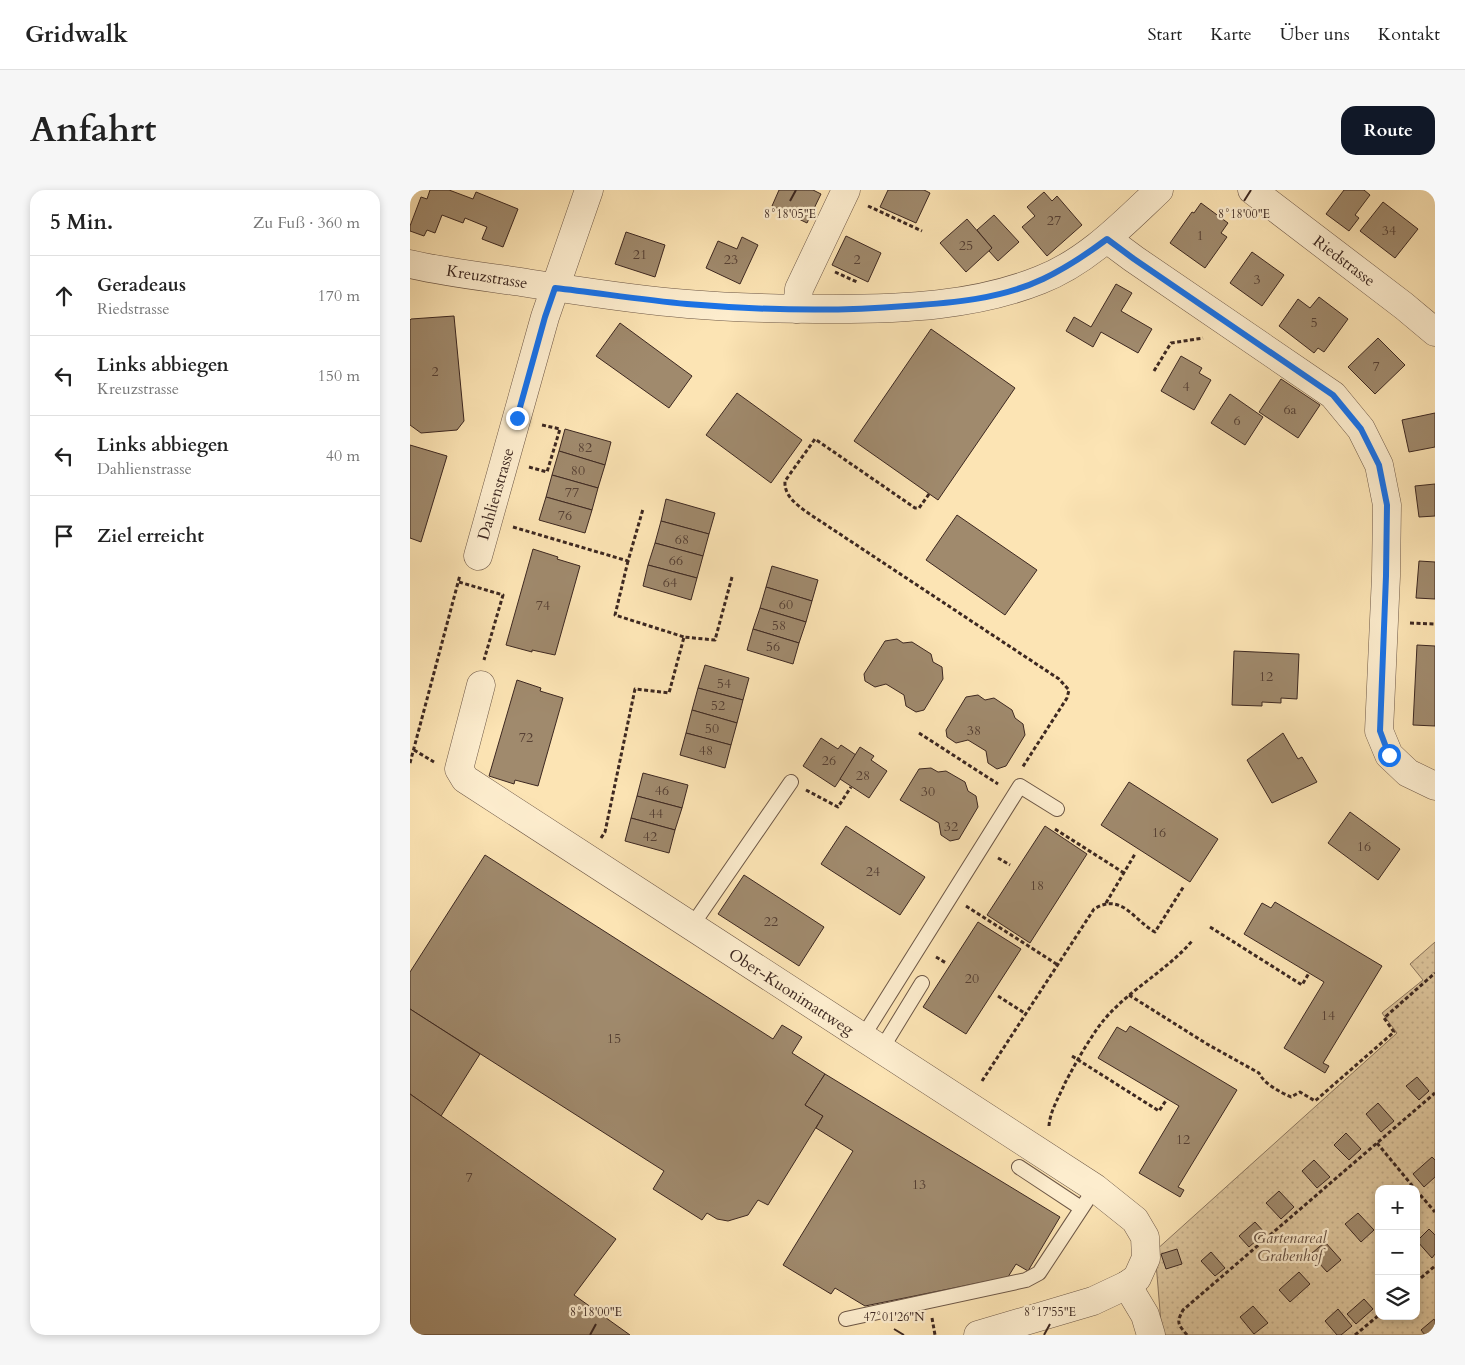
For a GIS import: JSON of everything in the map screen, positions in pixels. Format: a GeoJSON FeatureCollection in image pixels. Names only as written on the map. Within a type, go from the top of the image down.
{"type":"FeatureCollection","features":[{"type":"Feature","properties":{"kind":"street","name":"Dahlienstrasse"},"geometry":{"type":"LineString","coordinates":[[470,562],[489,520],[545,317],[589,190]]}},
{"type":"Feature","properties":{"kind":"street","name":"Kreuzstrasse"},"geometry":{"type":"LineString","coordinates":[[410,264],[555,288],[685,304],[797,309],[875,309],[934,304],[999,294],[1042,280],[1077,261],[1107,239],[1159,190]]}},
{"type":"Feature","properties":{"kind":"street","name":"Riedstrasse"},"geometry":{"type":"LineString","coordinates":[[1252,190],[1404,306],[1435,332]]}},
{"type":"Feature","properties":{"kind":"street"},"geometry":{"type":"LineString","coordinates":[[797,309],[800,290],[845,192]]}},
{"type":"Feature","properties":{"kind":"street"},"geometry":{"type":"LineString","coordinates":[[1107,239],[1333,395],[1361,429],[1379,465],[1387,505],[1380,731],[1389,755],[1408,773],[1435,786]]}},
{"type":"Feature","properties":{"kind":"street","name":"Ober-Kuonimattweg"},"geometry":{"type":"LineString","coordinates":[[482,686],[458,769],[465,779],[871,1044],[1088,1198],[1135,1220],[1145,1237],[1146,1258],[1137,1278],[1127,1285]]}},
{"type":"Feature","properties":{"kind":"street"},"geometry":{"type":"LineString","coordinates":[[978,1335],[1093,1301],[1127,1285],[1145,1316],[1151,1335]]}},
{"type":"Feature","properties":{"kind":"lane"},"geometry":{"type":"LineString","coordinates":[[691,927],[791,782]]}},
{"type":"Feature","properties":{"kind":"lane"},"geometry":{"type":"LineString","coordinates":[[871,1044],[1009,795],[1020,786],[1057,809]]}},
{"type":"Feature","properties":{"kind":"lane"},"geometry":{"type":"LineString","coordinates":[[871,1044],[922,983]]}},
{"type":"Feature","properties":{"kind":"lane"},"geometry":{"type":"LineString","coordinates":[[846,1319],[1026,1280],[1039,1273],[1088,1198],[1019,1167]]}},
{"type":"Feature","properties":{"kind":"path"},"geometry":{"type":"LineString","coordinates":[[845,192],[922,231]]}},
{"type":"Feature","properties":{"kind":"path"},"geometry":{"type":"LineString","coordinates":[[813,261],[862,284]]}},
{"type":"Feature","properties":{"kind":"path"},"geometry":{"type":"LineString","coordinates":[[1154,371],[1171,343],[1210,337]]}},
{"type":"Feature","properties":{"kind":"path"},"geometry":{"type":"LineString","coordinates":[[506,460],[547,472],[560,429],[517,418]]}},
{"type":"Feature","properties":{"kind":"path"},"geometry":{"type":"LineString","coordinates":[[919,733],[1009,795],[1067,698],[1069,690],[1059,679],[805,511],[790,498],[785,488],[786,481],[815,439],[915,508],[918,508],[929,494]]}},
{"type":"Feature","properties":{"kind":"path"},"geometry":{"type":"LineString","coordinates":[[642,508],[616,615],[684,637],[715,640],[732,577]]}},
{"type":"Feature","properties":{"kind":"path"},"geometry":{"type":"LineString","coordinates":[[489,520],[628,561]]}},
{"type":"Feature","properties":{"kind":"path"},"geometry":{"type":"LineString","coordinates":[[410,763],[459,582],[470,562]]}},
{"type":"Feature","properties":{"kind":"path"},"geometry":{"type":"LineString","coordinates":[[459,582],[503,595],[480,673],[482,686]]}},
{"type":"Feature","properties":{"kind":"path"},"geometry":{"type":"LineString","coordinates":[[585,858],[605,832],[635,689],[669,694],[684,637]]}},
{"type":"Feature","properties":{"kind":"path"},"geometry":{"type":"LineString","coordinates":[[791,782],[838,807],[851,787]]}},
{"type":"Feature","properties":{"kind":"path"},"geometry":{"type":"LineString","coordinates":[[1050,825],[1124,873]]}},
{"type":"Feature","properties":{"kind":"path"},"geometry":{"type":"LineString","coordinates":[[1105,904],[1136,854]]}},
{"type":"Feature","properties":{"kind":"path"},"geometry":{"type":"LineString","coordinates":[[996,856],[1010,866]]}},
{"type":"Feature","properties":{"kind":"path"},"geometry":{"type":"LineString","coordinates":[[982,1081],[1094,908],[1110,902],[1118,905],[1133,913],[1146,927],[1154,932],[1184,886]]}},
{"type":"Feature","properties":{"kind":"path"},"geometry":{"type":"LineString","coordinates":[[965,905],[1058,965]]}},
{"type":"Feature","properties":{"kind":"path"},"geometry":{"type":"LineString","coordinates":[[1210,927],[1302,986],[1309,973]]}},
{"type":"Feature","properties":{"kind":"path"},"geometry":{"type":"LineString","coordinates":[[1049,1131],[1049,1116],[1078,1061],[1110,1013],[1182,952],[1192,941]]}},
{"type":"Feature","properties":{"kind":"path"},"geometry":{"type":"LineString","coordinates":[[1129,996],[1207,1044],[1259,1073],[1262,1080],[1287,1095],[1291,1097],[1300,1092],[1316,1101],[1394,1032],[1384,1018],[1435,973]]}},
{"type":"Feature","properties":{"kind":"path"},"geometry":{"type":"LineString","coordinates":[[998,996],[1026,1014]]}},
{"type":"Feature","properties":{"kind":"path"},"geometry":{"type":"LineString","coordinates":[[1072,1056],[1159,1110],[1166,1099]]}},
{"type":"Feature","properties":{"kind":"path"},"geometry":{"type":"LineString","coordinates":[[1187,1335],[1178,1324],[1183,1310],[1435,1093]]}},
{"type":"Feature","properties":{"kind":"path"},"geometry":{"type":"LineString","coordinates":[[1377,1143],[1413,1185]]}},
{"type":"Feature","properties":{"kind":"path"},"geometry":{"type":"LineString","coordinates":[[1420,1194],[1435,1212]]}},
{"type":"Feature","properties":{"kind":"path"},"geometry":{"type":"LineString","coordinates":[[1420,1279],[1435,1266]]}},
{"type":"Feature","properties":{"kind":"path"},"geometry":{"type":"LineString","coordinates":[[1355,1335],[1375,1318]]}},
{"type":"Feature","properties":{"kind":"green space","name":"Gartenareal Grabenhof"},"geometry":{"type":"Polygon","coordinates":[[[1435,942],[1435,1335],[1162,1335],[1155,1251],[1397,1033],[1382,1013],[1423,980],[1410,964],[1435,942]]]}},
{"type":"Feature","properties":{"kind":"building"},"geometry":{"type":"Polygon","coordinates":[[[430,190],[449,190],[473,199],[476,192],[518,209],[503,247],[482,239],[487,227],[465,218],[463,223],[442,215],[435,233],[427,230],[424,236],[410,231],[410,226],[421,197],[427,199],[430,190]]]}},
{"type":"Feature","properties":{"kind":"building"},"geometry":{"type":"Polygon","coordinates":[[[779,190],[813,190],[821,194],[807,223],[772,206],[779,190]]]}},
{"type":"Feature","properties":{"kind":"building"},"geometry":{"type":"Polygon","coordinates":[[[888,190],[924,190],[930,193],[916,223],[880,207],[888,190]]]}},
{"type":"Feature","properties":{"kind":"building"},"geometry":{"type":"Polygon","coordinates":[[[1344,190],[1364,190],[1370,195],[1355,215],[1359,218],[1349,231],[1326,214],[1344,190]]]}},
{"type":"Feature","properties":{"kind":"building"},"geometry":{"type":"Polygon","coordinates":[[[1044,192],[1052,201],[1057,196],[1082,225],[1047,256],[1022,227],[1035,216],[1027,207],[1044,192]]]}},
{"type":"Feature","properties":{"kind":"building"},"geometry":{"type":"Polygon","coordinates":[[[1383,202],[1418,229],[1395,258],[1360,231],[1383,202]]]}},
{"type":"Feature","properties":{"kind":"building"},"geometry":{"type":"Polygon","coordinates":[[[1201,203],[1228,223],[1221,233],[1227,237],[1205,268],[1170,243],[1192,212],[1194,213],[1201,203]]]}},
{"type":"Feature","properties":{"kind":"building"},"geometry":{"type":"Polygon","coordinates":[[[994,215],[1019,242],[998,261],[989,251],[992,248],[977,230],[994,215]]]}},
{"type":"Feature","properties":{"kind":"building"},"geometry":{"type":"Polygon","coordinates":[[[967,219],[992,248],[966,272],[940,243],[967,219]]]}},
{"type":"Feature","properties":{"kind":"building"},"geometry":{"type":"Polygon","coordinates":[[[626,232],[665,245],[655,277],[615,264],[626,232]]]}},
{"type":"Feature","properties":{"kind":"building"},"geometry":{"type":"Polygon","coordinates":[[[846,236],[881,253],[868,282],[832,265],[846,236]]]}},
{"type":"Feature","properties":{"kind":"building"},"geometry":{"type":"Polygon","coordinates":[[[742,237],[758,245],[740,284],[706,268],[718,241],[737,249],[742,237]]]}},
{"type":"Feature","properties":{"kind":"building"},"geometry":{"type":"Polygon","coordinates":[[[1252,252],[1284,275],[1262,306],[1230,283],[1252,252]]]}},
{"type":"Feature","properties":{"kind":"building"},"geometry":{"type":"Polygon","coordinates":[[[1116,284],[1132,293],[1121,311],[1152,329],[1138,353],[1101,332],[1093,347],[1066,331],[1074,317],[1091,327],[1116,284]]]}},
{"type":"Feature","properties":{"kind":"building"},"geometry":{"type":"Polygon","coordinates":[[[1319,297],[1348,319],[1324,352],[1318,348],[1314,353],[1279,326],[1298,299],[1310,308],[1319,297]]]}},
{"type":"Feature","properties":{"kind":"building"},"geometry":{"type":"Polygon","coordinates":[[[454,316],[464,421],[457,430],[421,433],[410,425],[410,320],[454,316]]]}},
{"type":"Feature","properties":{"kind":"building"},"geometry":{"type":"Polygon","coordinates":[[[620,323],[692,376],[669,408],[596,356],[620,323]]]}},
{"type":"Feature","properties":{"kind":"building"},"geometry":{"type":"Polygon","coordinates":[[[931,329],[1015,388],[938,500],[854,441],[931,329]]]}},
{"type":"Feature","properties":{"kind":"building"},"geometry":{"type":"Polygon","coordinates":[[[1378,338],[1405,365],[1375,394],[1348,367],[1378,338]]]}},
{"type":"Feature","properties":{"kind":"building"},"geometry":{"type":"Polygon","coordinates":[[[1181,356],[1202,368],[1199,373],[1211,380],[1194,410],[1161,391],[1181,356]]]}},
{"type":"Feature","properties":{"kind":"building"},"geometry":{"type":"Polygon","coordinates":[[[1281,379],[1320,405],[1298,438],[1259,412],[1281,379]]]}},
{"type":"Feature","properties":{"kind":"building"},"geometry":{"type":"Polygon","coordinates":[[[737,393],[802,440],[771,483],[706,435],[737,393]]]}},
{"type":"Feature","properties":{"kind":"building"},"geometry":{"type":"Polygon","coordinates":[[[1230,394],[1263,417],[1245,445],[1211,423],[1230,394]]]}},
{"type":"Feature","properties":{"kind":"building"},"geometry":{"type":"Polygon","coordinates":[[[1435,413],[1435,447],[1409,452],[1402,420],[1435,413]]]}},
{"type":"Feature","properties":{"kind":"building"},"geometry":{"type":"Polygon","coordinates":[[[565,429],[611,442],[605,465],[559,451],[565,429]]]}},
{"type":"Feature","properties":{"kind":"building"},"geometry":{"type":"Polygon","coordinates":[[[410,445],[447,456],[421,542],[410,538],[410,445]]]}},
{"type":"Feature","properties":{"kind":"building"},"geometry":{"type":"Polygon","coordinates":[[[559,451],[605,465],[598,488],[552,475],[559,451]]]}},
{"type":"Feature","properties":{"kind":"building"},"geometry":{"type":"Polygon","coordinates":[[[552,475],[598,488],[592,510],[546,497],[552,475]]]}},
{"type":"Feature","properties":{"kind":"building"},"geometry":{"type":"Polygon","coordinates":[[[1435,484],[1435,516],[1419,517],[1415,486],[1435,484]]]}},
{"type":"Feature","properties":{"kind":"building"},"geometry":{"type":"Polygon","coordinates":[[[546,497],[592,510],[585,533],[539,520],[546,497]]]}},
{"type":"Feature","properties":{"kind":"building"},"geometry":{"type":"Polygon","coordinates":[[[666,499],[715,513],[709,534],[661,521],[666,499]]]}},
{"type":"Feature","properties":{"kind":"building"},"geometry":{"type":"Polygon","coordinates":[[[957,515],[1037,570],[1005,615],[926,560],[957,515]]]}},
{"type":"Feature","properties":{"kind":"building"},"geometry":{"type":"Polygon","coordinates":[[[661,521],[709,534],[703,556],[655,543],[661,521]]]}},
{"type":"Feature","properties":{"kind":"building"},"geometry":{"type":"Polygon","coordinates":[[[655,543],[703,556],[697,578],[648,565],[655,543]]]}},
{"type":"Feature","properties":{"kind":"building"},"geometry":{"type":"Polygon","coordinates":[[[533,549],[580,566],[555,655],[532,650],[532,652],[506,645],[533,549]]]}},
{"type":"Feature","properties":{"kind":"building"},"geometry":{"type":"Polygon","coordinates":[[[1419,561],[1435,562],[1435,599],[1416,598],[1419,561]]]}},
{"type":"Feature","properties":{"kind":"building"},"geometry":{"type":"Polygon","coordinates":[[[648,565],[697,578],[691,600],[643,586],[648,565]]]}},
{"type":"Feature","properties":{"kind":"building"},"geometry":{"type":"Polygon","coordinates":[[[772,566],[818,580],[812,601],[766,587],[772,566]]]}},
{"type":"Feature","properties":{"kind":"building"},"geometry":{"type":"Polygon","coordinates":[[[766,587],[812,601],[806,622],[760,608],[766,587]]]}},
{"type":"Feature","properties":{"kind":"building"},"geometry":{"type":"Polygon","coordinates":[[[760,608],[806,622],[799,643],[753,629],[760,608]]]}},
{"type":"Feature","properties":{"kind":"building"},"geometry":{"type":"Polygon","coordinates":[[[753,629],[799,643],[793,664],[747,650],[753,629]]]}},
{"type":"Feature","properties":{"kind":"building"},"geometry":{"type":"Polygon","coordinates":[[[897,639],[903,643],[912,642],[931,654],[933,662],[942,667],[943,679],[924,710],[916,712],[906,706],[904,695],[886,684],[875,687],[865,681],[864,674],[885,641],[897,639]]]}},
{"type":"Feature","properties":{"kind":"building"},"geometry":{"type":"Polygon","coordinates":[[[1417,645],[1435,646],[1435,726],[1413,725],[1417,645]]]}},
{"type":"Feature","properties":{"kind":"building"},"geometry":{"type":"Polygon","coordinates":[[[1234,651],[1299,654],[1297,699],[1281,698],[1281,703],[1262,702],[1262,706],[1232,705],[1234,651]]]}},
{"type":"Feature","properties":{"kind":"building"},"geometry":{"type":"Polygon","coordinates":[[[705,665],[749,678],[743,700],[698,688],[705,665]]]}},
{"type":"Feature","properties":{"kind":"building"},"geometry":{"type":"Polygon","coordinates":[[[517,680],[541,688],[540,691],[563,698],[538,786],[515,780],[514,784],[489,776],[517,680]]]}},
{"type":"Feature","properties":{"kind":"building"},"geometry":{"type":"Polygon","coordinates":[[[698,688],[743,700],[737,723],[692,710],[698,688]]]}},
{"type":"Feature","properties":{"kind":"building"},"geometry":{"type":"Polygon","coordinates":[[[978,695],[985,700],[994,698],[1012,710],[1015,718],[1023,724],[1025,735],[1006,766],[997,769],[988,763],[986,751],[968,740],[956,743],[947,737],[946,730],[966,697],[978,695]]]}},
{"type":"Feature","properties":{"kind":"building"},"geometry":{"type":"Polygon","coordinates":[[[692,710],[737,723],[731,745],[686,733],[692,710]]]}},
{"type":"Feature","properties":{"kind":"building"},"geometry":{"type":"Polygon","coordinates":[[[686,733],[731,745],[725,768],[680,755],[686,733]]]}},
{"type":"Feature","properties":{"kind":"building"},"geometry":{"type":"Polygon","coordinates":[[[1283,733],[1298,759],[1302,757],[1317,782],[1272,803],[1247,760],[1283,733]]]}},
{"type":"Feature","properties":{"kind":"building"},"geometry":{"type":"Polygon","coordinates":[[[821,738],[838,749],[841,745],[856,755],[835,787],[803,766],[821,738]]]}},
{"type":"Feature","properties":{"kind":"building"},"geometry":{"type":"Polygon","coordinates":[[[860,747],[874,756],[871,760],[887,771],[869,798],[840,779],[860,747]]]}},
{"type":"Feature","properties":{"kind":"building"},"geometry":{"type":"Polygon","coordinates":[[[931,768],[938,772],[946,771],[965,782],[968,791],[976,796],[978,807],[959,839],[950,841],[941,835],[939,823],[900,800],[919,769],[931,768]]]}},
{"type":"Feature","properties":{"kind":"building"},"geometry":{"type":"Polygon","coordinates":[[[643,773],[688,785],[682,808],[637,796],[643,773]]]}},
{"type":"Feature","properties":{"kind":"building"},"geometry":{"type":"Polygon","coordinates":[[[1129,782],[1218,839],[1190,882],[1101,825],[1129,782]]]}},
{"type":"Feature","properties":{"kind":"building"},"geometry":{"type":"Polygon","coordinates":[[[637,796],[682,808],[675,830],[631,818],[637,796]]]}},
{"type":"Feature","properties":{"kind":"building"},"geometry":{"type":"Polygon","coordinates":[[[1350,812],[1400,849],[1378,880],[1328,843],[1350,812]]]}},
{"type":"Feature","properties":{"kind":"building"},"geometry":{"type":"Polygon","coordinates":[[[631,818],[675,830],[669,853],[625,841],[631,818]]]}},
{"type":"Feature","properties":{"kind":"building"},"geometry":{"type":"Polygon","coordinates":[[[846,826],[925,877],[900,915],[821,864],[846,826]]]}},
{"type":"Feature","properties":{"kind":"building"},"geometry":{"type":"Polygon","coordinates":[[[1045,826],[1087,854],[1030,943],[987,915],[1045,826]]]}},
{"type":"Feature","properties":{"kind":"building"},"geometry":{"type":"Polygon","coordinates":[[[485,855],[773,1039],[782,1025],[802,1037],[792,1053],[825,1074],[805,1105],[823,1116],[768,1205],[758,1200],[748,1215],[728,1221],[717,1219],[707,1213],[702,1220],[653,1189],[664,1171],[410,1009],[410,972],[485,855]]]}},
{"type":"Feature","properties":{"kind":"building"},"geometry":{"type":"Polygon","coordinates":[[[744,875],[824,927],[799,966],[718,914],[744,875]]]}},
{"type":"Feature","properties":{"kind":"building"},"geometry":{"type":"Polygon","coordinates":[[[1275,902],[1382,966],[1323,1063],[1329,1066],[1325,1073],[1284,1048],[1324,982],[1244,934],[1262,903],[1271,908],[1275,902]]]}},
{"type":"Feature","properties":{"kind":"building"},"geometry":{"type":"Polygon","coordinates":[[[978,922],[1021,949],[966,1034],[923,1007],[978,922]]]}},
{"type":"Feature","properties":{"kind":"building"},"geometry":{"type":"Polygon","coordinates":[[[410,1009],[480,1054],[441,1116],[410,1094],[410,1009]]]}},
{"type":"Feature","properties":{"kind":"building"},"geometry":{"type":"Polygon","coordinates":[[[1130,1026],[1237,1090],[1178,1187],[1184,1190],[1180,1197],[1139,1173],[1179,1106],[1098,1058],[1117,1027],[1126,1032],[1130,1026]]]}},
{"type":"Feature","properties":{"kind":"building"},"geometry":{"type":"Polygon","coordinates":[[[825,1074],[1060,1217],[1028,1271],[1016,1264],[1008,1277],[865,1306],[835,1288],[831,1294],[783,1265],[853,1151],[816,1128],[823,1116],[805,1105],[825,1074]]]}},
{"type":"Feature","properties":{"kind":"building"},"geometry":{"type":"Polygon","coordinates":[[[1417,1077],[1429,1091],[1419,1100],[1406,1086],[1417,1077]]]}},
{"type":"Feature","properties":{"kind":"building"},"geometry":{"type":"Polygon","coordinates":[[[410,1094],[616,1239],[574,1295],[630,1335],[410,1335],[410,1094]]]}},
{"type":"Feature","properties":{"kind":"building"},"geometry":{"type":"Polygon","coordinates":[[[1378,1103],[1394,1121],[1381,1132],[1366,1114],[1378,1103]]]}},
{"type":"Feature","properties":{"kind":"building"},"geometry":{"type":"Polygon","coordinates":[[[1346,1133],[1361,1149],[1349,1160],[1334,1145],[1346,1133]]]}},
{"type":"Feature","properties":{"kind":"building"},"geometry":{"type":"Polygon","coordinates":[[[1432,1157],[1435,1160],[1435,1177],[1424,1187],[1413,1174],[1432,1157]]]}},
{"type":"Feature","properties":{"kind":"building"},"geometry":{"type":"Polygon","coordinates":[[[1314,1160],[1330,1177],[1317,1188],[1302,1171],[1314,1160]]]}},
{"type":"Feature","properties":{"kind":"building"},"geometry":{"type":"Polygon","coordinates":[[[1279,1191],[1294,1207],[1281,1219],[1266,1203],[1279,1191]]]}},
{"type":"Feature","properties":{"kind":"building"},"geometry":{"type":"Polygon","coordinates":[[[1358,1213],[1374,1230],[1361,1242],[1345,1224],[1358,1213]]]}},
{"type":"Feature","properties":{"kind":"building"},"geometry":{"type":"Polygon","coordinates":[[[1255,1222],[1265,1233],[1249,1247],[1239,1236],[1255,1222]]]}},
{"type":"Feature","properties":{"kind":"building"},"geometry":{"type":"Polygon","coordinates":[[[1429,1229],[1435,1235],[1435,1254],[1432,1258],[1420,1244],[1420,1238],[1429,1229]]]}},
{"type":"Feature","properties":{"kind":"building"},"geometry":{"type":"Polygon","coordinates":[[[1325,1242],[1341,1260],[1327,1272],[1311,1254],[1325,1242]]]}},
{"type":"Feature","properties":{"kind":"building"},"geometry":{"type":"Polygon","coordinates":[[[1177,1249],[1182,1264],[1166,1269],[1161,1254],[1177,1249]]]}},
{"type":"Feature","properties":{"kind":"building"},"geometry":{"type":"Polygon","coordinates":[[[1211,1252],[1225,1268],[1215,1276],[1201,1261],[1211,1252]]]}},
{"type":"Feature","properties":{"kind":"building"},"geometry":{"type":"Polygon","coordinates":[[[1299,1272],[1310,1284],[1290,1302],[1279,1290],[1299,1272]]]}},
{"type":"Feature","properties":{"kind":"building"},"geometry":{"type":"Polygon","coordinates":[[[1364,1299],[1373,1309],[1356,1324],[1347,1314],[1364,1299]]]}},
{"type":"Feature","properties":{"kind":"building"},"geometry":{"type":"Polygon","coordinates":[[[1253,1306],[1268,1323],[1254,1334],[1240,1317],[1253,1306]]]}},
{"type":"Feature","properties":{"kind":"building"},"geometry":{"type":"Polygon","coordinates":[[[1338,1309],[1352,1326],[1341,1335],[1337,1335],[1325,1321],[1338,1309]]]}},
{"type":"Feature","properties":{"kind":"building"},"geometry":{"type":"Polygon","coordinates":[[[1434,1319],[1435,1335],[1425,1335],[1421,1330],[1434,1319]]]}},
{"type":"Feature","properties":{"kind":"route"},"geometry":{"type":"LineString","coordinates":[[517,418],[555,288],[685,304],[756,308],[875,309],[944,304],[999,294],[1042,280],[1077,261],[1107,239],[1333,395],[1361,429],[1379,465],[1387,505],[1380,731],[1389,755]]}}]}
